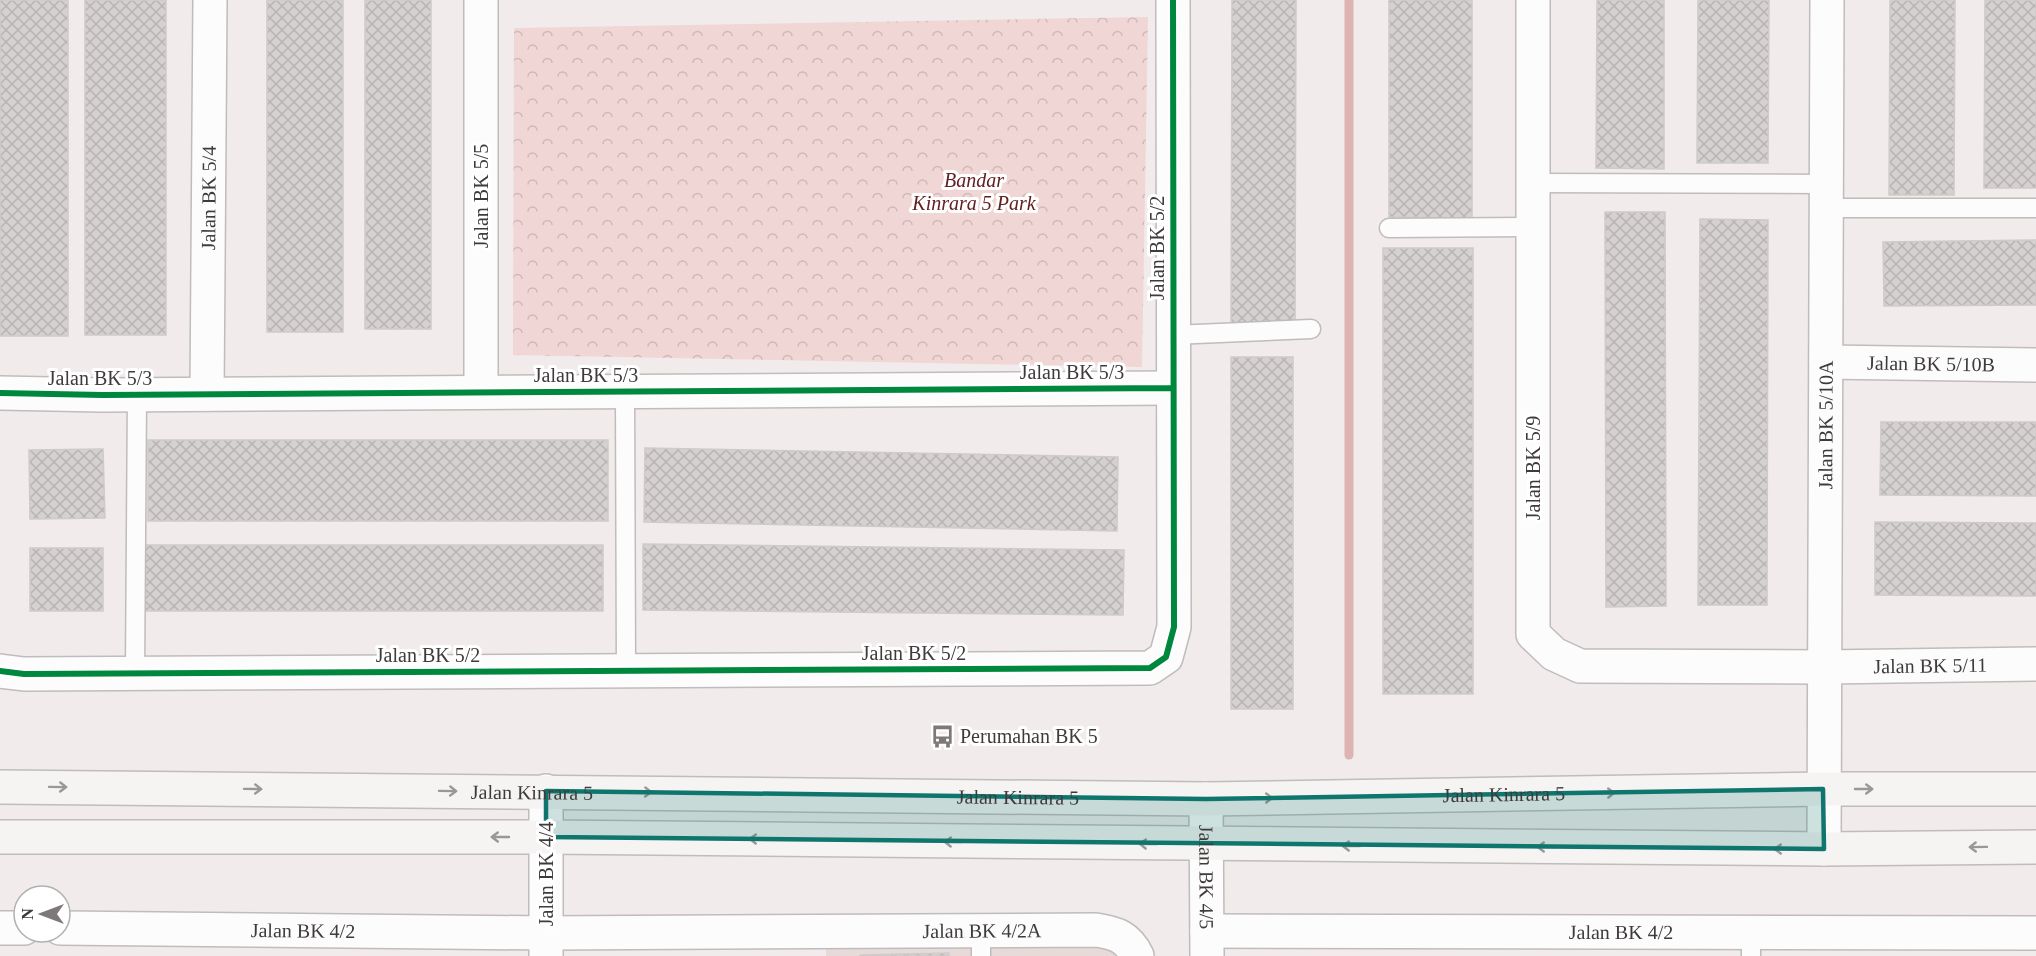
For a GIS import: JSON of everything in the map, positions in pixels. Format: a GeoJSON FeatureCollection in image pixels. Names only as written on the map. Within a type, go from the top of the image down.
{"type":"FeatureCollection","features":[{"type":"Feature","properties":{"kind":"main road","name":"Jalan Kinrara 5"},"geometry":{"type":"LineString","coordinates":[[0,787],[1206,799],[1823,789],[2036,789]]}},
{"type":"Feature","properties":{"kind":"main road"},"geometry":{"type":"LineString","coordinates":[[0,837],[546,837],[1824,849],[2036,847]]}},
{"type":"Feature","properties":{"kind":"street","name":"Jalan BK 5/4"},"geometry":{"type":"LineString","coordinates":[[207,394],[210,0]]}},
{"type":"Feature","properties":{"kind":"street","name":"Jalan BK 5/5"},"geometry":{"type":"LineString","coordinates":[[482,0],[482,392]]}},
{"type":"Feature","properties":{"kind":"street","name":"Jalan BK 5/2"},"geometry":{"type":"LineString","coordinates":[[0,671],[24,674],[1150,668],[1166,657],[1174,627],[1173,0]]}},
{"type":"Feature","properties":{"kind":"street","name":"Jalan BK 5/9"},"geometry":{"type":"LineString","coordinates":[[1533,0],[1533,634],[1554,654],[1580,666],[1825,667]]}},
{"type":"Feature","properties":{"kind":"street","name":"Jalan BK 5/10A"},"geometry":{"type":"LineString","coordinates":[[1824,849],[1827,0]]}},
{"type":"Feature","properties":{"kind":"street","name":"Jalan BK 5/10B"},"geometry":{"type":"LineString","coordinates":[[1826,362],[2036,365]]}},
{"type":"Feature","properties":{"kind":"street","name":"Jalan BK 5/3"},"geometry":{"type":"LineString","coordinates":[[0,393],[207,394],[1173,388]]}},
{"type":"Feature","properties":{"kind":"street","name":"Jalan BK 5/11"},"geometry":{"type":"LineString","coordinates":[[1825,667],[2036,664]]}},
{"type":"Feature","properties":{"kind":"street","name":"Jalan BK 4/4"},"geometry":{"type":"LineString","coordinates":[[546,791],[546,944]]}},
{"type":"Feature","properties":{"kind":"street","name":"Jalan BK 4/5"},"geometry":{"type":"LineString","coordinates":[[1206,799],[1207,944]]}},
{"type":"Feature","properties":{"kind":"street","name":"Jalan BK 4/2"},"geometry":{"type":"LineString","coordinates":[[72,928],[546,944]]}},
{"type":"Feature","properties":{"kind":"street","name":"Jalan BK 4/2A"},"geometry":{"type":"LineString","coordinates":[[546,944],[981,943],[1096,930],[1118,934],[1131,944],[1137,956]]}},
{"type":"Feature","properties":{"kind":"street","name":"Jalan BK 4/2"},"geometry":{"type":"LineString","coordinates":[[1207,944],[1751,944],[2036,933]]}},
{"type":"Feature","properties":{"kind":"lane"},"geometry":{"type":"LineString","coordinates":[[1533,183],[2036,208]]}},
{"type":"Feature","properties":{"kind":"lane"},"geometry":{"type":"LineString","coordinates":[[1389,228],[1533,227]]}},
{"type":"Feature","properties":{"kind":"lane"},"geometry":{"type":"LineString","coordinates":[[1173,335],[1311,329]]}},
{"type":"Feature","properties":{"kind":"lane"},"geometry":{"type":"LineString","coordinates":[[625,391],[626,671]]}},
{"type":"Feature","properties":{"kind":"lane"},"geometry":{"type":"LineString","coordinates":[[135,673],[137,394]]}},
{"type":"Feature","properties":{"kind":"highlighted area"},"geometry":{"type":"Polygon","coordinates":[[[1823,789],[1824,849],[546,837],[546,791],[1206,799],[1823,789]]]}},
{"type":"Feature","properties":{"kind":"shaded area"},"geometry":{"type":"Polygon","coordinates":[[[1098,942],[1124,956],[826,956],[826,947],[1098,942]]]}},
{"type":"Feature","properties":{"kind":"green space","name":"Bandar Kinrara 5 Park"},"geometry":{"type":"Polygon","coordinates":[[[1148,17],[1142,367],[513,355],[514,28],[1148,17]]]}},
{"type":"Feature","properties":{"kind":"building"},"geometry":{"type":"Polygon","coordinates":[[[0,0],[68,0],[68,336],[0,336],[0,0]]]}},
{"type":"Feature","properties":{"kind":"building"},"geometry":{"type":"Polygon","coordinates":[[[85,0],[166,0],[166,335],[85,335],[85,0]]]}},
{"type":"Feature","properties":{"kind":"building"},"geometry":{"type":"Polygon","coordinates":[[[267,0],[343,0],[343,332],[267,332],[267,0]]]}},
{"type":"Feature","properties":{"kind":"building"},"geometry":{"type":"Polygon","coordinates":[[[365,0],[431,0],[431,329],[365,329],[365,0]]]}},
{"type":"Feature","properties":{"kind":"building"},"geometry":{"type":"Polygon","coordinates":[[[1232,0],[1296,0],[1295,328],[1231,328],[1232,0]]]}},
{"type":"Feature","properties":{"kind":"building"},"geometry":{"type":"Polygon","coordinates":[[[1389,0],[1472,0],[1472,218],[1389,217],[1389,0]]]}},
{"type":"Feature","properties":{"kind":"building"},"geometry":{"type":"Polygon","coordinates":[[[1597,0],[1664,0],[1664,169],[1596,168],[1597,0]]]}},
{"type":"Feature","properties":{"kind":"building"},"geometry":{"type":"Polygon","coordinates":[[[1698,0],[1769,0],[1768,163],[1697,163],[1698,0]]]}},
{"type":"Feature","properties":{"kind":"building"},"geometry":{"type":"Polygon","coordinates":[[[1890,0],[1955,0],[1954,195],[1889,195],[1890,0]]]}},
{"type":"Feature","properties":{"kind":"building"},"geometry":{"type":"Polygon","coordinates":[[[1985,0],[2036,0],[2036,188],[1984,188],[1985,0]]]}},
{"type":"Feature","properties":{"kind":"building"},"geometry":{"type":"Polygon","coordinates":[[[1605,212],[1665,212],[1666,606],[1606,607],[1605,212]]]}},
{"type":"Feature","properties":{"kind":"building"},"geometry":{"type":"Polygon","coordinates":[[[1700,219],[1768,220],[1767,605],[1698,605],[1700,219]]]}},
{"type":"Feature","properties":{"kind":"building"},"geometry":{"type":"Polygon","coordinates":[[[2036,240],[2036,305],[1884,306],[1883,242],[2036,240]]]}},
{"type":"Feature","properties":{"kind":"building"},"geometry":{"type":"Polygon","coordinates":[[[1383,248],[1473,248],[1473,694],[1383,694],[1383,248]]]}},
{"type":"Feature","properties":{"kind":"building"},"geometry":{"type":"Polygon","coordinates":[[[1231,357],[1293,357],[1293,709],[1231,709],[1231,357]]]}},
{"type":"Feature","properties":{"kind":"building"},"geometry":{"type":"Polygon","coordinates":[[[1881,422],[2036,422],[2036,496],[1880,495],[1881,422]]]}},
{"type":"Feature","properties":{"kind":"building"},"geometry":{"type":"Polygon","coordinates":[[[148,440],[608,440],[608,521],[148,521],[148,440]]]}},
{"type":"Feature","properties":{"kind":"building"},"geometry":{"type":"Polygon","coordinates":[[[645,448],[1118,457],[1117,531],[644,522],[645,448]]]}},
{"type":"Feature","properties":{"kind":"building"},"geometry":{"type":"Polygon","coordinates":[[[103,449],[105,518],[30,519],[29,450],[103,449]]]}},
{"type":"Feature","properties":{"kind":"building"},"geometry":{"type":"Polygon","coordinates":[[[1875,522],[2036,523],[2036,596],[1875,595],[1875,522]]]}},
{"type":"Feature","properties":{"kind":"building"},"geometry":{"type":"Polygon","coordinates":[[[643,544],[1124,550],[1123,615],[643,610],[643,544]]]}},
{"type":"Feature","properties":{"kind":"building"},"geometry":{"type":"Polygon","coordinates":[[[145,545],[603,545],[603,611],[145,611],[145,545]]]}},
{"type":"Feature","properties":{"kind":"building"},"geometry":{"type":"Polygon","coordinates":[[[30,548],[103,548],[103,611],[30,611],[30,548]]]}},
{"type":"Feature","properties":{"kind":"building"},"geometry":{"type":"Polygon","coordinates":[[[949,953],[949,956],[860,956],[861,955],[949,953]]]}},
{"type":"Feature","properties":{"kind":"waterway"},"geometry":{"type":"LineString","coordinates":[[1349,0],[1349,755]]}},
{"type":"Feature","properties":{"kind":"cycle path"},"geometry":{"type":"LineString","coordinates":[[0,671],[24,674],[1150,668],[1166,657],[1174,627],[1173,0]]}},
{"type":"Feature","properties":{"kind":"cycle path"},"geometry":{"type":"LineString","coordinates":[[0,393],[103,395],[1173,388]]}},
{"type":"Feature","properties":{"kind":"place","name":"Perumahan BK 5"},"geometry":{"type":"Point","coordinates":[942,736]}}]}
